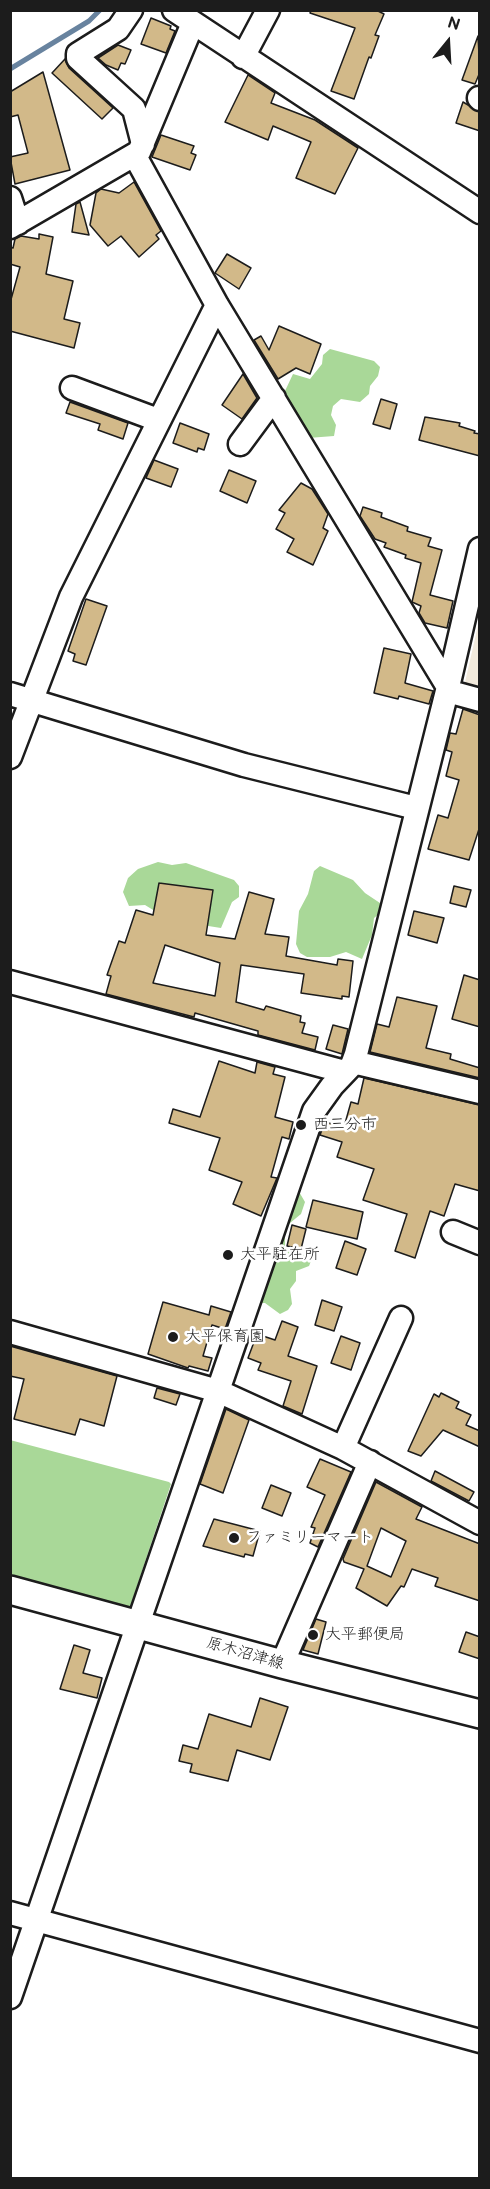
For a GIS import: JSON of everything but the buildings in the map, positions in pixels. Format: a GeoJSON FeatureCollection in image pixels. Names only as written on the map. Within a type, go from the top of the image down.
{"type":"FeatureCollection","features":[{"type":"Feature","properties":{"kind":"main road","name":"原木沼津線"},"geometry":{"type":"LineString","coordinates":[[10,1590],[282,1664],[480,1714]]}},
{"type":"Feature","properties":{"kind":"street"},"geometry":{"type":"LineString","coordinates":[[131,10],[118,29],[78,54],[78,58],[134,109],[139,150],[217,305],[447,689],[480,700]]}},
{"type":"Feature","properties":{"kind":"street"},"geometry":{"type":"LineString","coordinates":[[174,10],[480,212]]}},
{"type":"Feature","properties":{"kind":"street"},"geometry":{"type":"LineString","coordinates":[[243,57],[268,10]]}},
{"type":"Feature","properties":{"kind":"street"},"geometry":{"type":"LineString","coordinates":[[10,198],[14,225],[139,150],[193,23]]}},
{"type":"Feature","properties":{"kind":"street"},"geometry":{"type":"LineString","coordinates":[[10,757],[71,597],[217,305]]}},
{"type":"Feature","properties":{"kind":"street"},"geometry":{"type":"LineString","coordinates":[[72,388],[158,420]]}},
{"type":"Feature","properties":{"kind":"street"},"geometry":{"type":"LineString","coordinates":[[240,444],[274,398]]}},
{"type":"Feature","properties":{"kind":"street"},"geometry":{"type":"LineString","coordinates":[[10,1997],[314,1111],[349,1067],[447,689],[480,549]]}},
{"type":"Feature","properties":{"kind":"street"},"geometry":{"type":"LineString","coordinates":[[10,694],[234,762],[416,808]]}},
{"type":"Feature","properties":{"kind":"street"},"geometry":{"type":"LineString","coordinates":[[10,982],[349,1067],[480,1092]]}},
{"type":"Feature","properties":{"kind":"street"},"geometry":{"type":"LineString","coordinates":[[453,1232],[480,1243]]}},
{"type":"Feature","properties":{"kind":"street"},"geometry":{"type":"LineString","coordinates":[[343,1448],[401,1318]]}},
{"type":"Feature","properties":{"kind":"street"},"geometry":{"type":"LineString","coordinates":[[10,1332],[218,1390],[343,1448],[480,1523]]}},
{"type":"Feature","properties":{"kind":"street"},"geometry":{"type":"LineString","coordinates":[[282,1664],[370,1462]]}},
{"type":"Feature","properties":{"kind":"street"},"geometry":{"type":"LineString","coordinates":[[10,1913],[480,2041]]}},
{"type":"Feature","properties":{"kind":"shaded area"},"geometry":{"type":"Polygon","coordinates":[[[479,621],[479,695],[463,691],[479,621]]]}},
{"type":"Feature","properties":{"kind":"green space"},"geometry":{"type":"Polygon","coordinates":[[[330,349],[374,361],[380,367],[378,376],[370,386],[369,394],[360,402],[341,399],[333,406],[331,415],[336,425],[334,436],[308,438],[289,410],[285,391],[293,374],[310,379],[322,364],[323,355],[330,349]]]}},
{"type":"Feature","properties":{"kind":"green space"},"geometry":{"type":"Polygon","coordinates":[[[158,862],[172,865],[186,863],[234,880],[239,886],[239,897],[232,902],[221,928],[183,922],[158,913],[145,905],[129,906],[123,892],[128,878],[138,869],[158,862]]]}},
{"type":"Feature","properties":{"kind":"green space"},"geometry":{"type":"Polygon","coordinates":[[[320,866],[353,880],[365,893],[380,903],[380,913],[374,918],[372,935],[362,959],[346,952],[330,957],[307,957],[300,953],[296,944],[299,911],[308,894],[314,871],[320,866]]]}},
{"type":"Feature","properties":{"kind":"green space"},"geometry":{"type":"Polygon","coordinates":[[[298,1190],[305,1202],[301,1214],[290,1223],[285,1232],[285,1248],[293,1253],[309,1255],[311,1261],[309,1266],[296,1271],[296,1281],[290,1289],[292,1304],[288,1310],[280,1314],[265,1303],[260,1303],[298,1190]]]}},
{"type":"Feature","properties":{"kind":"green space"},"geometry":{"type":"Polygon","coordinates":[[[10,1440],[171,1484],[129,1610],[11,1578],[10,1440]]]}},
{"type":"Feature","properties":{"kind":"waterway"},"geometry":{"type":"LineString","coordinates":[[10,69],[89,21],[100,10]]}},
{"type":"Feature","properties":{"kind":"place","name":"西三分市"},"geometry":{"type":"Point","coordinates":[301,1125]}},
{"type":"Feature","properties":{"kind":"place","name":"大平駐在所"},"geometry":{"type":"Point","coordinates":[228,1255]}},
{"type":"Feature","properties":{"kind":"place","name":"大平保育園"},"geometry":{"type":"Point","coordinates":[173,1337]}},
{"type":"Feature","properties":{"kind":"place","name":"ファミリーマート"},"geometry":{"type":"Point","coordinates":[234,1538]}},
{"type":"Feature","properties":{"kind":"place","name":"大平郵便局"},"geometry":{"type":"Point","coordinates":[313,1635]}}]}
